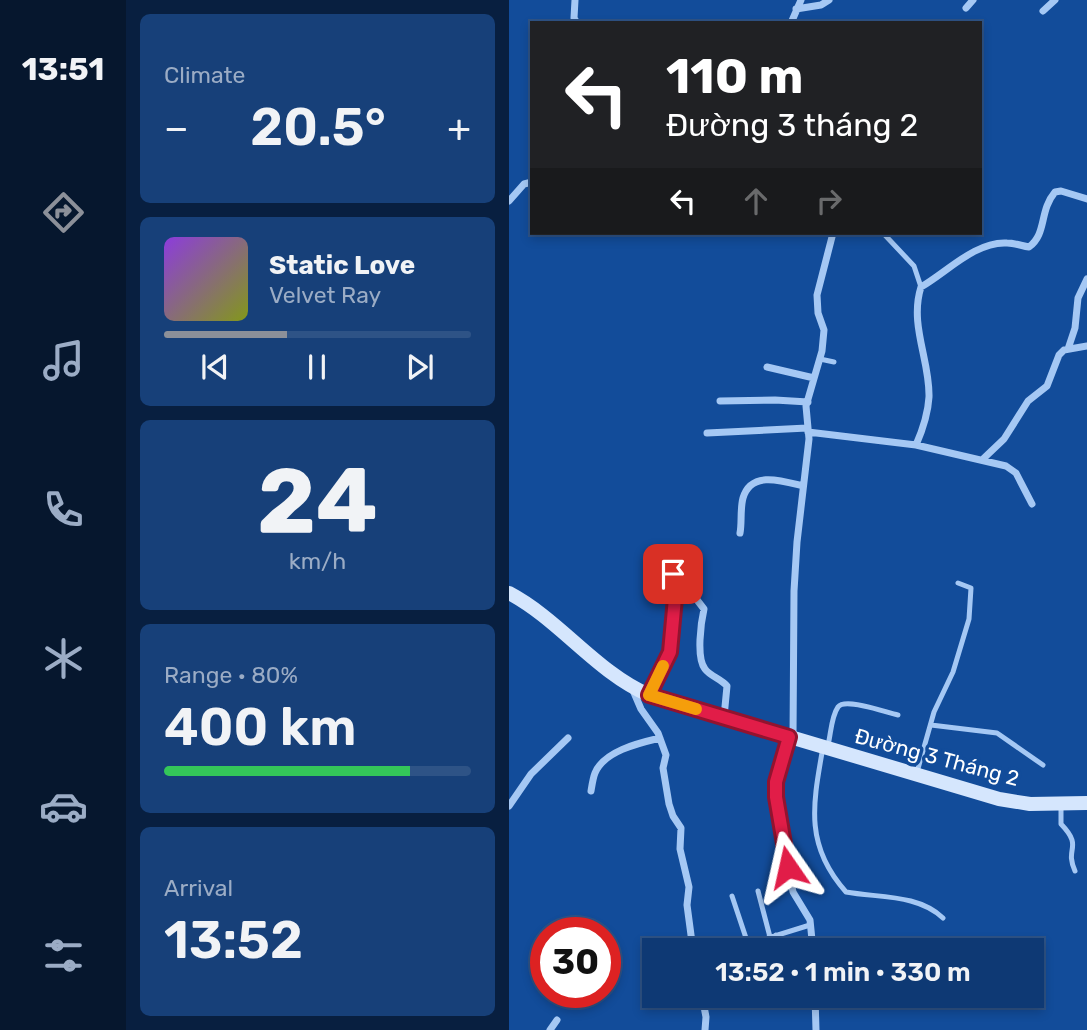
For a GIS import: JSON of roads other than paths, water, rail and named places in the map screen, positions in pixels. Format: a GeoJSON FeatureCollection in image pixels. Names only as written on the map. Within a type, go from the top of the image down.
{"type":"FeatureCollection","features":[{"type":"Feature","properties":{"kind":"main road"},"geometry":{"type":"LineString","coordinates":[[509,593],[574,640],[631,687],[649,695],[782,734]]}},
{"type":"Feature","properties":{"kind":"main road","name":"Đường 3 Tháng 2"},"geometry":{"type":"LineString","coordinates":[[782,734],[999,799],[1031,804],[1087,803]]}},
{"type":"Feature","properties":{"kind":"street"},"geometry":{"type":"LineString","coordinates":[[575,0],[576,21]]}},
{"type":"Feature","properties":{"kind":"street"},"geometry":{"type":"LineString","coordinates":[[792,21],[801,0]]}},
{"type":"Feature","properties":{"kind":"street"},"geometry":{"type":"LineString","coordinates":[[796,9],[821,5],[829,0]]}},
{"type":"Feature","properties":{"kind":"street"},"geometry":{"type":"LineString","coordinates":[[966,8],[973,0]]}},
{"type":"Feature","properties":{"kind":"street"},"geometry":{"type":"LineString","coordinates":[[1043,11],[1055,0]]}},
{"type":"Feature","properties":{"kind":"street"},"geometry":{"type":"LineString","coordinates":[[509,201],[524,184],[530,182]]}},
{"type":"Feature","properties":{"kind":"street"},"geometry":{"type":"LineString","coordinates":[[916,445],[926,422],[929,395],[919,335],[918,302],[921,287],[978,249],[1006,243],[1029,247],[1036,242],[1045,208],[1055,192],[1061,191],[1087,199]]}},
{"type":"Feature","properties":{"kind":"street"},"geometry":{"type":"LineString","coordinates":[[812,938],[810,925],[793,892],[776,797],[776,782],[808,402],[820,359],[824,330],[818,313],[818,295],[833,235]]}},
{"type":"Feature","properties":{"kind":"street"},"geometry":{"type":"LineString","coordinates":[[1068,349],[1075,328],[1078,298],[1087,279]]}},
{"type":"Feature","properties":{"kind":"street"},"geometry":{"type":"LineString","coordinates":[[983,459],[1004,439],[1028,401],[1047,386],[1054,372],[1055,362],[1064,350],[1087,346]]}},
{"type":"Feature","properties":{"kind":"street"},"geometry":{"type":"LineString","coordinates":[[767,367],[815,378]]}},
{"type":"Feature","properties":{"kind":"street"},"geometry":{"type":"LineString","coordinates":[[720,401],[808,402]]}},
{"type":"Feature","properties":{"kind":"street"},"geometry":{"type":"LineString","coordinates":[[707,433],[807,430],[916,445],[983,459],[1006,466],[1016,473],[1032,504]]}},
{"type":"Feature","properties":{"kind":"street"},"geometry":{"type":"LineString","coordinates":[[740,533],[743,498],[756,482],[762,479],[778,480],[803,486]]}},
{"type":"Feature","properties":{"kind":"street"},"geometry":{"type":"LineString","coordinates":[[690,570],[694,596],[704,609],[698,638],[702,665],[706,672],[727,686],[724,718]]}},
{"type":"Feature","properties":{"kind":"street"},"geometry":{"type":"LineString","coordinates":[[631,687],[641,709],[660,738],[666,755],[663,768],[669,804],[681,828],[680,849],[689,887],[687,905],[691,938]]}},
{"type":"Feature","properties":{"kind":"street"},"geometry":{"type":"LineString","coordinates":[[509,806],[531,774],[569,738]]}},
{"type":"Feature","properties":{"kind":"street"},"geometry":{"type":"LineString","coordinates":[[591,790],[594,774],[609,757],[641,742],[660,738]]}},
{"type":"Feature","properties":{"kind":"street"},"geometry":{"type":"LineString","coordinates":[[704,1008],[705,1030]]}},
{"type":"Feature","properties":{"kind":"street"},"geometry":{"type":"LineString","coordinates":[[815,1008],[816,1030]]}},
{"type":"Feature","properties":{"kind":"street"},"geometry":{"type":"LineString","coordinates":[[550,1030],[557,1020]]}},
{"type":"Feature","properties":{"kind":"lane"},"geometry":{"type":"LineString","coordinates":[[885,235],[914,266],[921,287]]}},
{"type":"Feature","properties":{"kind":"lane"},"geometry":{"type":"LineString","coordinates":[[820,359],[834,362]]}},
{"type":"Feature","properties":{"kind":"lane"},"geometry":{"type":"LineString","coordinates":[[649,695],[670,652],[675,598],[673,574]]}},
{"type":"Feature","properties":{"kind":"lane"},"geometry":{"type":"LineString","coordinates":[[916,775],[934,712],[953,672],[969,618],[971,588],[958,583]]}},
{"type":"Feature","properties":{"kind":"lane"},"geometry":{"type":"LineString","coordinates":[[897,716],[853,703],[842,703],[838,706],[825,747],[814,800],[815,832],[831,876],[846,892],[918,901],[933,908],[943,918]]}},
{"type":"Feature","properties":{"kind":"lane"},"geometry":{"type":"LineString","coordinates":[[931,724],[997,733],[1043,765]]}},
{"type":"Feature","properties":{"kind":"lane"},"geometry":{"type":"LineString","coordinates":[[1061,804],[1061,824],[1074,842],[1071,860],[1075,871]]}},
{"type":"Feature","properties":{"kind":"lane"},"geometry":{"type":"LineString","coordinates":[[758,891],[773,936]]}},
{"type":"Feature","properties":{"kind":"lane"},"geometry":{"type":"LineString","coordinates":[[732,896],[745,945],[810,925]]}}]}
